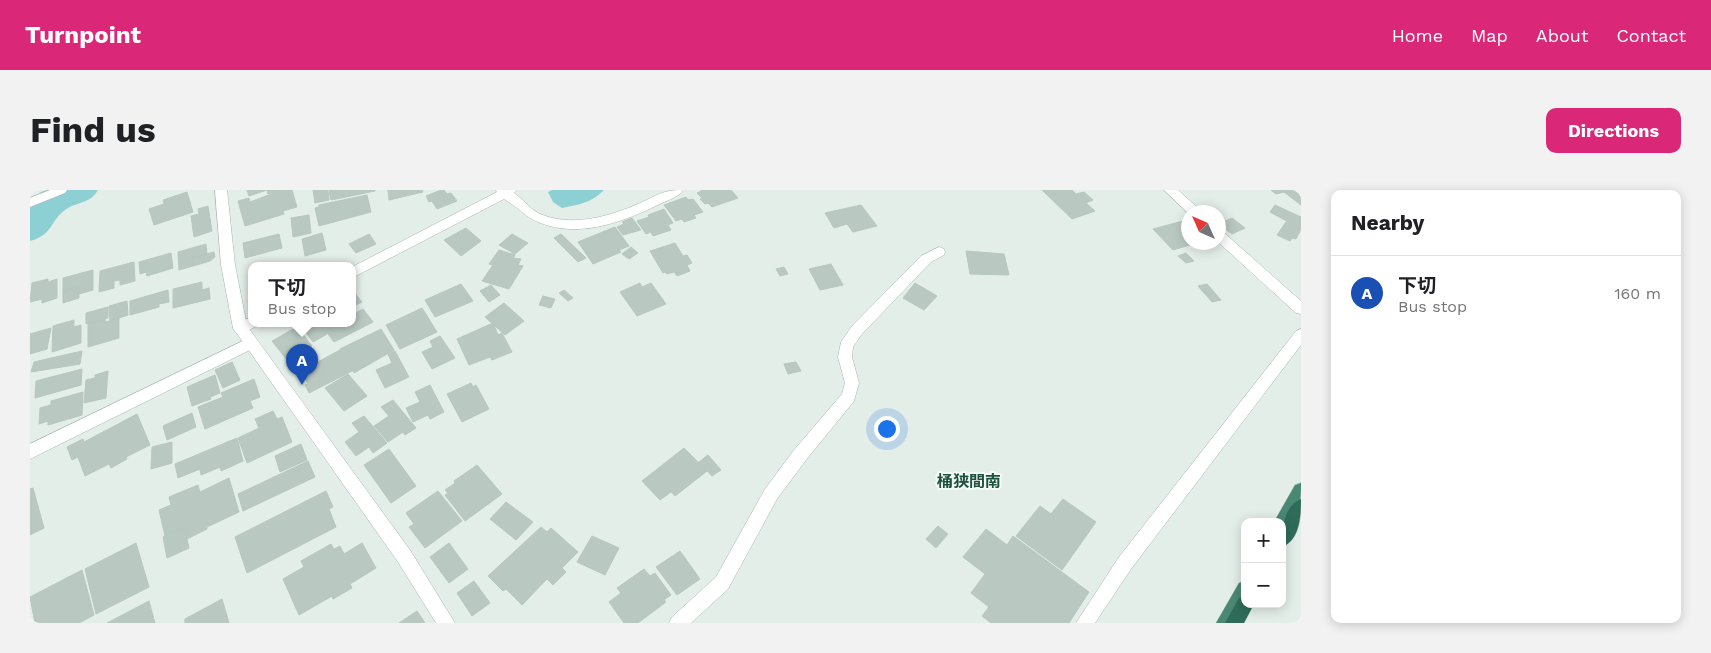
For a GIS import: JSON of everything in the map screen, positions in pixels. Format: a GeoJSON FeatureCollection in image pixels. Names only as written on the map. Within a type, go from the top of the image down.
{"type":"FeatureCollection","features":[{"type":"Feature","properties":{"kind":"highway"},"geometry":{"type":"LineString","coordinates":[[1285,518],[1301,490]]}},
{"type":"Feature","properties":{"kind":"highway"},"geometry":{"type":"LineString","coordinates":[[1286,533],[1301,507]]}},
{"type":"Feature","properties":{"kind":"highway"},"geometry":{"type":"LineString","coordinates":[[1225,623],[1241,595]]}},
{"type":"Feature","properties":{"kind":"highway"},"geometry":{"type":"LineString","coordinates":[[1234,623],[1243,608]]}},
{"type":"Feature","properties":{"kind":"street"},"geometry":{"type":"LineString","coordinates":[[30,203],[61,190]]}},
{"type":"Feature","properties":{"kind":"street"},"geometry":{"type":"LineString","coordinates":[[221,190],[228,265],[250,343],[404,556],[446,623]]}},
{"type":"Feature","properties":{"kind":"street"},"geometry":{"type":"LineString","coordinates":[[356,271],[506,191],[532,216],[550,222],[576,225],[612,218],[655,202],[677,190]]}},
{"type":"Feature","properties":{"kind":"street"},"geometry":{"type":"LineString","coordinates":[[1170,190],[1187,205]]}},
{"type":"Feature","properties":{"kind":"street"},"geometry":{"type":"LineString","coordinates":[[1226,241],[1301,309]]}},
{"type":"Feature","properties":{"kind":"street"},"geometry":{"type":"LineString","coordinates":[[678,623],[722,583],[771,494],[800,455],[849,397],[852,383],[845,357],[846,346],[857,330],[926,260],[939,252]]}},
{"type":"Feature","properties":{"kind":"street"},"geometry":{"type":"LineString","coordinates":[[1085,623],[1125,563],[1301,335]]}},
{"type":"Feature","properties":{"kind":"street"},"geometry":{"type":"LineString","coordinates":[[30,452],[250,343]]}},
{"type":"Feature","properties":{"kind":"water"},"geometry":{"type":"Polygon","coordinates":[[[552,190],[604,190],[590,200],[562,208],[553,202],[548,192],[552,190]]]}},
{"type":"Feature","properties":{"kind":"building"},"geometry":{"type":"Polygon","coordinates":[[[247,190],[267,190],[249,196],[247,190]]]}},
{"type":"Feature","properties":{"kind":"building"},"geometry":{"type":"Polygon","coordinates":[[[267,190],[280,190],[268,194],[267,190]]]}},
{"type":"Feature","properties":{"kind":"building"},"geometry":{"type":"Polygon","coordinates":[[[282,190],[292,190],[297,207],[283,211],[284,214],[245,226],[238,201],[249,198],[250,202],[282,190]]]}},
{"type":"Feature","properties":{"kind":"building"},"geometry":{"type":"Polygon","coordinates":[[[313,190],[328,190],[329,200],[315,203],[313,190]]]}},
{"type":"Feature","properties":{"kind":"building"},"geometry":{"type":"Polygon","coordinates":[[[329,190],[375,190],[375,191],[331,200],[329,190]]]}},
{"type":"Feature","properties":{"kind":"building"},"geometry":{"type":"Polygon","coordinates":[[[388,190],[422,190],[423,192],[389,200],[388,190]]]}},
{"type":"Feature","properties":{"kind":"building"},"geometry":{"type":"Polygon","coordinates":[[[444,190],[447,194],[451,193],[457,201],[437,209],[432,201],[429,202],[426,196],[444,190]]]}},
{"type":"Feature","properties":{"kind":"building"},"geometry":{"type":"Polygon","coordinates":[[[703,190],[731,190],[738,198],[712,207],[700,199],[702,198],[697,193],[703,190]]]}},
{"type":"Feature","properties":{"kind":"building"},"geometry":{"type":"Polygon","coordinates":[[[1042,190],[1072,190],[1076,194],[1084,192],[1093,200],[1086,203],[1095,211],[1072,219],[1042,190]]]}},
{"type":"Feature","properties":{"kind":"building"},"geometry":{"type":"Polygon","coordinates":[[[1271,190],[1301,190],[1301,205],[1284,192],[1276,194],[1271,190]]]}},
{"type":"Feature","properties":{"kind":"building"},"geometry":{"type":"Polygon","coordinates":[[[187,192],[193,212],[154,225],[149,209],[164,204],[163,200],[187,192]]]}},
{"type":"Feature","properties":{"kind":"building"},"geometry":{"type":"Polygon","coordinates":[[[367,195],[371,212],[319,226],[315,208],[319,207],[319,205],[367,195]]]}},
{"type":"Feature","properties":{"kind":"building"},"geometry":{"type":"Polygon","coordinates":[[[686,197],[688,200],[693,199],[703,212],[694,215],[696,218],[684,222],[682,219],[676,221],[664,205],[686,197]]]}},
{"type":"Feature","properties":{"kind":"building"},"geometry":{"type":"Polygon","coordinates":[[[861,205],[877,226],[853,232],[847,224],[834,228],[825,213],[861,205]]]}},
{"type":"Feature","properties":{"kind":"building"},"geometry":{"type":"Polygon","coordinates":[[[1275,205],[1301,217],[1301,229],[1270,212],[1275,205]]]}},
{"type":"Feature","properties":{"kind":"building"},"geometry":{"type":"Polygon","coordinates":[[[208,206],[212,231],[194,237],[191,216],[199,214],[198,209],[208,206]]]}},
{"type":"Feature","properties":{"kind":"building"},"geometry":{"type":"Polygon","coordinates":[[[664,209],[673,223],[668,225],[671,230],[653,236],[651,232],[646,234],[637,221],[664,209]]]}},
{"type":"Feature","properties":{"kind":"building"},"geometry":{"type":"Polygon","coordinates":[[[309,215],[311,233],[293,237],[291,218],[309,215]]]}},
{"type":"Feature","properties":{"kind":"building"},"geometry":{"type":"Polygon","coordinates":[[[632,218],[641,230],[623,235],[617,227],[624,224],[622,222],[632,218]]]}},
{"type":"Feature","properties":{"kind":"building"},"geometry":{"type":"Polygon","coordinates":[[[1232,218],[1245,228],[1232,234],[1226,229],[1226,221],[1232,218]]]}},
{"type":"Feature","properties":{"kind":"building"},"geometry":{"type":"Polygon","coordinates":[[[1181,222],[1181,248],[1173,250],[1153,229],[1181,222]]]}},
{"type":"Feature","properties":{"kind":"building"},"geometry":{"type":"Polygon","coordinates":[[[1286,222],[1301,229],[1296,239],[1292,238],[1290,241],[1277,235],[1286,222]]]}},
{"type":"Feature","properties":{"kind":"building"},"geometry":{"type":"Polygon","coordinates":[[[615,227],[629,246],[619,250],[621,252],[593,264],[578,242],[615,227]]]}},
{"type":"Feature","properties":{"kind":"building"},"geometry":{"type":"Polygon","coordinates":[[[466,228],[481,241],[461,256],[444,240],[466,228]]]}},
{"type":"Feature","properties":{"kind":"building"},"geometry":{"type":"Polygon","coordinates":[[[322,233],[326,250],[305,256],[302,239],[322,233]]]}},
{"type":"Feature","properties":{"kind":"building"},"geometry":{"type":"Polygon","coordinates":[[[279,234],[282,248],[245,258],[243,243],[279,234]]]}},
{"type":"Feature","properties":{"kind":"building"},"geometry":{"type":"Polygon","coordinates":[[[369,234],[376,244],[356,253],[349,244],[369,234]]]}},
{"type":"Feature","properties":{"kind":"building"},"geometry":{"type":"Polygon","coordinates":[[[512,234],[528,243],[515,254],[499,245],[512,234]]]}},
{"type":"Feature","properties":{"kind":"building"},"geometry":{"type":"Polygon","coordinates":[[[561,234],[586,258],[578,262],[554,238],[561,234]]]}},
{"type":"Feature","properties":{"kind":"building"},"geometry":{"type":"Polygon","coordinates":[[[675,243],[683,256],[687,255],[692,263],[687,265],[690,271],[677,276],[674,272],[663,273],[650,251],[675,243]]]}},
{"type":"Feature","properties":{"kind":"building"},"geometry":{"type":"Polygon","coordinates":[[[206,244],[207,254],[192,258],[193,266],[179,270],[178,252],[206,244]]]}},
{"type":"Feature","properties":{"kind":"building"},"geometry":{"type":"Polygon","coordinates":[[[631,247],[638,253],[629,259],[622,254],[631,247]]]}},
{"type":"Feature","properties":{"kind":"building"},"geometry":{"type":"Polygon","coordinates":[[[499,250],[515,255],[513,258],[521,259],[518,265],[523,266],[509,289],[482,281],[493,265],[489,264],[499,250]]]}},
{"type":"Feature","properties":{"kind":"building"},"geometry":{"type":"Polygon","coordinates":[[[966,251],[1004,254],[1009,275],[970,274],[966,251]]]}},
{"type":"Feature","properties":{"kind":"building"},"geometry":{"type":"Polygon","coordinates":[[[214,252],[215,257],[210,261],[193,266],[192,258],[214,252]]]}},
{"type":"Feature","properties":{"kind":"building"},"geometry":{"type":"Polygon","coordinates":[[[171,253],[173,268],[147,276],[146,272],[140,274],[139,262],[171,253]]]}},
{"type":"Feature","properties":{"kind":"building"},"geometry":{"type":"Polygon","coordinates":[[[1186,253],[1194,261],[1186,263],[1178,256],[1186,253]]]}},
{"type":"Feature","properties":{"kind":"building"},"geometry":{"type":"Polygon","coordinates":[[[134,262],[135,281],[120,285],[120,280],[114,281],[114,288],[99,292],[100,271],[134,262]]]}},
{"type":"Feature","properties":{"kind":"building"},"geometry":{"type":"Polygon","coordinates":[[[831,264],[843,285],[820,290],[809,269],[831,264]]]}},
{"type":"Feature","properties":{"kind":"building"},"geometry":{"type":"Polygon","coordinates":[[[784,267],[788,274],[780,276],[776,269],[784,267]]]}},
{"type":"Feature","properties":{"kind":"building"},"geometry":{"type":"Polygon","coordinates":[[[93,270],[93,290],[79,294],[79,287],[63,291],[63,278],[93,270]]]}},
{"type":"Feature","properties":{"kind":"building"},"geometry":{"type":"Polygon","coordinates":[[[48,279],[48,282],[57,279],[57,298],[42,303],[42,299],[30,302],[32,283],[48,279]]]}},
{"type":"Feature","properties":{"kind":"building"},"geometry":{"type":"Polygon","coordinates":[[[202,282],[202,290],[209,288],[210,299],[173,308],[173,289],[202,282]]]}},
{"type":"Feature","properties":{"kind":"building"},"geometry":{"type":"Polygon","coordinates":[[[640,283],[642,287],[651,283],[666,304],[637,316],[620,292],[640,283]]]}},
{"type":"Feature","properties":{"kind":"building"},"geometry":{"type":"Polygon","coordinates":[[[915,283],[937,296],[924,310],[903,298],[915,283]]]}},
{"type":"Feature","properties":{"kind":"building"},"geometry":{"type":"Polygon","coordinates":[[[461,284],[473,301],[435,317],[425,300],[461,284]]]}},
{"type":"Feature","properties":{"kind":"building"},"geometry":{"type":"Polygon","coordinates":[[[1207,284],[1221,300],[1212,302],[1198,286],[1207,284]]]}},
{"type":"Feature","properties":{"kind":"building"},"geometry":{"type":"Polygon","coordinates":[[[491,285],[500,295],[489,302],[480,291],[491,285]]]}},
{"type":"Feature","properties":{"kind":"building"},"geometry":{"type":"Polygon","coordinates":[[[79,287],[79,298],[63,303],[63,291],[79,287]]]}},
{"type":"Feature","properties":{"kind":"building"},"geometry":{"type":"Polygon","coordinates":[[[168,290],[169,302],[159,304],[159,307],[130,315],[130,301],[168,290]]]}},
{"type":"Feature","properties":{"kind":"building"},"geometry":{"type":"Polygon","coordinates":[[[564,290],[573,298],[568,301],[559,293],[564,290]]]}},
{"type":"Feature","properties":{"kind":"building"},"geometry":{"type":"Polygon","coordinates":[[[356,295],[362,302],[356,305],[356,295]]]}},
{"type":"Feature","properties":{"kind":"building"},"geometry":{"type":"Polygon","coordinates":[[[543,296],[555,299],[551,308],[539,305],[543,296]]]}},
{"type":"Feature","properties":{"kind":"building"},"geometry":{"type":"Polygon","coordinates":[[[127,301],[128,315],[110,321],[109,306],[127,301]]]}},
{"type":"Feature","properties":{"kind":"building"},"geometry":{"type":"Polygon","coordinates":[[[504,303],[524,321],[505,335],[485,317],[504,303]]]}},
{"type":"Feature","properties":{"kind":"building"},"geometry":{"type":"Polygon","coordinates":[[[108,307],[108,318],[86,324],[86,313],[108,307]]]}},
{"type":"Feature","properties":{"kind":"building"},"geometry":{"type":"Polygon","coordinates":[[[422,308],[437,332],[400,349],[386,325],[422,308]]]}},
{"type":"Feature","properties":{"kind":"building"},"geometry":{"type":"Polygon","coordinates":[[[363,309],[373,322],[334,342],[323,327],[356,327],[356,313],[363,309]]]}},
{"type":"Feature","properties":{"kind":"building"},"geometry":{"type":"Polygon","coordinates":[[[119,318],[119,338],[88,347],[88,324],[105,319],[106,322],[119,318]]]}},
{"type":"Feature","properties":{"kind":"building"},"geometry":{"type":"Polygon","coordinates":[[[74,320],[74,327],[81,325],[81,343],[52,352],[53,326],[74,320]]]}},
{"type":"Feature","properties":{"kind":"building"},"geometry":{"type":"Polygon","coordinates":[[[493,323],[498,335],[502,333],[512,352],[492,360],[490,357],[469,365],[457,339],[493,323]]]}},
{"type":"Feature","properties":{"kind":"building"},"geometry":{"type":"Polygon","coordinates":[[[297,327],[312,346],[287,360],[272,341],[297,327]]]}},
{"type":"Feature","properties":{"kind":"building"},"geometry":{"type":"Polygon","coordinates":[[[302,327],[322,327],[327,334],[313,342],[302,327]]]}},
{"type":"Feature","properties":{"kind":"building"},"geometry":{"type":"Polygon","coordinates":[[[51,328],[47,349],[30,354],[30,334],[51,328]]]}},
{"type":"Feature","properties":{"kind":"building"},"geometry":{"type":"Polygon","coordinates":[[[381,329],[394,350],[354,373],[340,349],[381,329]]]}},
{"type":"Feature","properties":{"kind":"building"},"geometry":{"type":"Polygon","coordinates":[[[440,336],[455,358],[432,369],[422,352],[433,347],[430,341],[440,336]]]}},
{"type":"Feature","properties":{"kind":"building"},"geometry":{"type":"Polygon","coordinates":[[[340,350],[352,371],[309,393],[305,385],[308,384],[301,371],[340,350]]]}},
{"type":"Feature","properties":{"kind":"building"},"geometry":{"type":"Polygon","coordinates":[[[82,351],[80,364],[31,372],[34,362],[82,351]]]}},
{"type":"Feature","properties":{"kind":"building"},"geometry":{"type":"Polygon","coordinates":[[[395,351],[409,377],[385,388],[376,370],[392,363],[388,354],[395,351]]]}},
{"type":"Feature","properties":{"kind":"building"},"geometry":{"type":"Polygon","coordinates":[[[232,362],[240,380],[223,388],[215,370],[232,362]]]}},
{"type":"Feature","properties":{"kind":"building"},"geometry":{"type":"Polygon","coordinates":[[[796,362],[801,371],[788,374],[784,364],[796,362]]]}},
{"type":"Feature","properties":{"kind":"building"},"geometry":{"type":"Polygon","coordinates":[[[82,369],[81,385],[35,398],[36,381],[82,369]]]}},
{"type":"Feature","properties":{"kind":"building"},"geometry":{"type":"Polygon","coordinates":[[[108,371],[106,398],[84,403],[86,380],[95,378],[95,375],[108,371]]]}},
{"type":"Feature","properties":{"kind":"building"},"geometry":{"type":"Polygon","coordinates":[[[348,374],[367,396],[344,411],[325,388],[348,374]]]}},
{"type":"Feature","properties":{"kind":"building"},"geometry":{"type":"Polygon","coordinates":[[[215,375],[220,393],[210,397],[211,399],[192,406],[187,387],[215,375]]]}},
{"type":"Feature","properties":{"kind":"building"},"geometry":{"type":"Polygon","coordinates":[[[254,379],[260,397],[250,401],[253,408],[205,429],[198,407],[223,397],[221,393],[254,379]]]}},
{"type":"Feature","properties":{"kind":"building"},"geometry":{"type":"Polygon","coordinates":[[[471,383],[473,387],[476,385],[489,409],[462,422],[447,394],[471,383]]]}},
{"type":"Feature","properties":{"kind":"building"},"geometry":{"type":"Polygon","coordinates":[[[430,385],[444,412],[430,419],[428,415],[413,422],[406,408],[420,402],[415,392],[430,385]]]}},
{"type":"Feature","properties":{"kind":"building"},"geometry":{"type":"Polygon","coordinates":[[[83,392],[82,415],[48,425],[48,421],[39,424],[40,408],[51,405],[51,401],[83,392]]]}},
{"type":"Feature","properties":{"kind":"building"},"geometry":{"type":"Polygon","coordinates":[[[393,400],[416,428],[405,435],[403,432],[388,442],[374,426],[389,416],[381,407],[393,400]]]}},
{"type":"Feature","properties":{"kind":"building"},"geometry":{"type":"Polygon","coordinates":[[[273,411],[277,419],[282,417],[292,442],[247,463],[238,438],[259,428],[255,419],[273,411]]]}},
{"type":"Feature","properties":{"kind":"building"},"geometry":{"type":"Polygon","coordinates":[[[192,413],[196,427],[167,440],[163,426],[192,413]]]}},
{"type":"Feature","properties":{"kind":"building"},"geometry":{"type":"Polygon","coordinates":[[[137,414],[150,445],[126,457],[127,459],[111,468],[109,464],[85,476],[78,457],[72,460],[67,447],[83,439],[84,442],[137,414]]]}},
{"type":"Feature","properties":{"kind":"building"},"geometry":{"type":"Polygon","coordinates":[[[364,416],[387,443],[373,453],[369,447],[356,456],[345,442],[359,432],[352,423],[364,416]]]}},
{"type":"Feature","properties":{"kind":"building"},"geometry":{"type":"Polygon","coordinates":[[[237,438],[243,461],[221,471],[220,467],[201,475],[200,469],[178,478],[175,464],[237,438]]]}},
{"type":"Feature","properties":{"kind":"building"},"geometry":{"type":"Polygon","coordinates":[[[172,442],[172,463],[151,469],[152,447],[172,442]]]}},
{"type":"Feature","properties":{"kind":"building"},"geometry":{"type":"Polygon","coordinates":[[[301,444],[307,460],[280,472],[275,456],[301,444]]]}},
{"type":"Feature","properties":{"kind":"building"},"geometry":{"type":"Polygon","coordinates":[[[684,448],[707,471],[675,496],[671,492],[660,500],[642,481],[684,448]]]}},
{"type":"Feature","properties":{"kind":"building"},"geometry":{"type":"Polygon","coordinates":[[[389,449],[416,486],[391,503],[364,465],[389,449]]]}},
{"type":"Feature","properties":{"kind":"building"},"geometry":{"type":"Polygon","coordinates":[[[708,455],[721,470],[712,476],[699,462],[708,455]]]}},
{"type":"Feature","properties":{"kind":"building"},"geometry":{"type":"Polygon","coordinates":[[[308,461],[315,477],[243,511],[238,494],[308,461]]]}},
{"type":"Feature","properties":{"kind":"building"},"geometry":{"type":"Polygon","coordinates":[[[477,465],[502,494],[465,521],[445,495],[448,493],[445,490],[455,483],[454,481],[477,465]]]}},
{"type":"Feature","properties":{"kind":"building"},"geometry":{"type":"Polygon","coordinates":[[[229,478],[239,512],[187,539],[184,527],[165,536],[159,510],[171,505],[169,497],[198,485],[200,492],[229,478]]]}},
{"type":"Feature","properties":{"kind":"building"},"geometry":{"type":"Polygon","coordinates":[[[33,488],[44,528],[30,535],[30,489],[33,488]]]}},
{"type":"Feature","properties":{"kind":"building"},"geometry":{"type":"Polygon","coordinates":[[[326,491],[333,507],[329,509],[336,527],[247,573],[235,537],[326,491]]]}},
{"type":"Feature","properties":{"kind":"building"},"geometry":{"type":"Polygon","coordinates":[[[438,491],[462,521],[425,548],[409,527],[414,524],[406,513],[438,491]]]}},
{"type":"Feature","properties":{"kind":"building"},"geometry":{"type":"Polygon","coordinates":[[[1063,499],[1096,522],[1062,570],[1016,536],[1040,506],[1051,514],[1063,499]]]}},
{"type":"Feature","properties":{"kind":"building"},"geometry":{"type":"Polygon","coordinates":[[[506,502],[533,522],[516,540],[490,519],[506,502]]]}},
{"type":"Feature","properties":{"kind":"building"},"geometry":{"type":"Polygon","coordinates":[[[938,526],[948,534],[936,548],[926,539],[938,526]]]}},
{"type":"Feature","properties":{"kind":"building"},"geometry":{"type":"Polygon","coordinates":[[[184,527],[189,548],[167,558],[163,537],[184,527]]]}},
{"type":"Feature","properties":{"kind":"building"},"geometry":{"type":"Polygon","coordinates":[[[541,527],[547,532],[551,528],[578,552],[562,568],[566,572],[553,585],[547,579],[522,605],[506,589],[503,591],[488,576],[541,527]]]}},
{"type":"Feature","properties":{"kind":"building"},"geometry":{"type":"Polygon","coordinates":[[[986,529],[1007,545],[1013,536],[1089,592],[1069,623],[991,623],[982,616],[989,607],[971,593],[985,574],[963,557],[986,529]]]}},
{"type":"Feature","properties":{"kind":"building"},"geometry":{"type":"Polygon","coordinates":[[[592,536],[619,548],[605,575],[577,562],[592,536]]]}},
{"type":"Feature","properties":{"kind":"building"},"geometry":{"type":"Polygon","coordinates":[[[136,543],[149,587],[96,614],[85,569],[136,543]]]}},
{"type":"Feature","properties":{"kind":"building"},"geometry":{"type":"Polygon","coordinates":[[[362,543],[376,568],[350,584],[352,588],[333,599],[332,596],[299,615],[283,579],[304,567],[301,561],[331,544],[334,549],[340,546],[344,554],[362,543]]]}},
{"type":"Feature","properties":{"kind":"building"},"geometry":{"type":"Polygon","coordinates":[[[449,543],[468,569],[449,583],[430,557],[449,543]]]}},
{"type":"Feature","properties":{"kind":"building"},"geometry":{"type":"Polygon","coordinates":[[[680,551],[700,579],[677,595],[656,567],[680,551]]]}},
{"type":"Feature","properties":{"kind":"building"},"geometry":{"type":"Polygon","coordinates":[[[644,569],[650,576],[655,573],[671,595],[664,600],[666,602],[638,623],[624,623],[609,602],[621,593],[617,588],[644,569]]]}},
{"type":"Feature","properties":{"kind":"building"},"geometry":{"type":"Polygon","coordinates":[[[82,570],[94,615],[79,623],[35,623],[30,597],[82,570]]]}},
{"type":"Feature","properties":{"kind":"building"},"geometry":{"type":"Polygon","coordinates":[[[474,581],[490,603],[472,616],[457,593],[474,581]]]}},
{"type":"Feature","properties":{"kind":"building"},"geometry":{"type":"Polygon","coordinates":[[[222,599],[229,623],[185,623],[185,619],[222,599]]]}},
{"type":"Feature","properties":{"kind":"building"},"geometry":{"type":"Polygon","coordinates":[[[149,601],[155,623],[107,623],[149,601]]]}},
{"type":"Feature","properties":{"kind":"building"},"geometry":{"type":"Polygon","coordinates":[[[417,611],[425,623],[399,623],[417,611]]]}},
{"type":"Feature","properties":{"kind":"waterway"},"geometry":{"type":"LineString","coordinates":[[30,228],[53,201],[81,190]]}},
{"type":"Feature","properties":{"kind":"place","name":"下切"},"geometry":{"type":"Point","coordinates":[302,385]}},
{"type":"Feature","properties":{"kind":"district","name":"桶狭間南"},"geometry":{"type":"Point","coordinates":[969,481]}}]}
